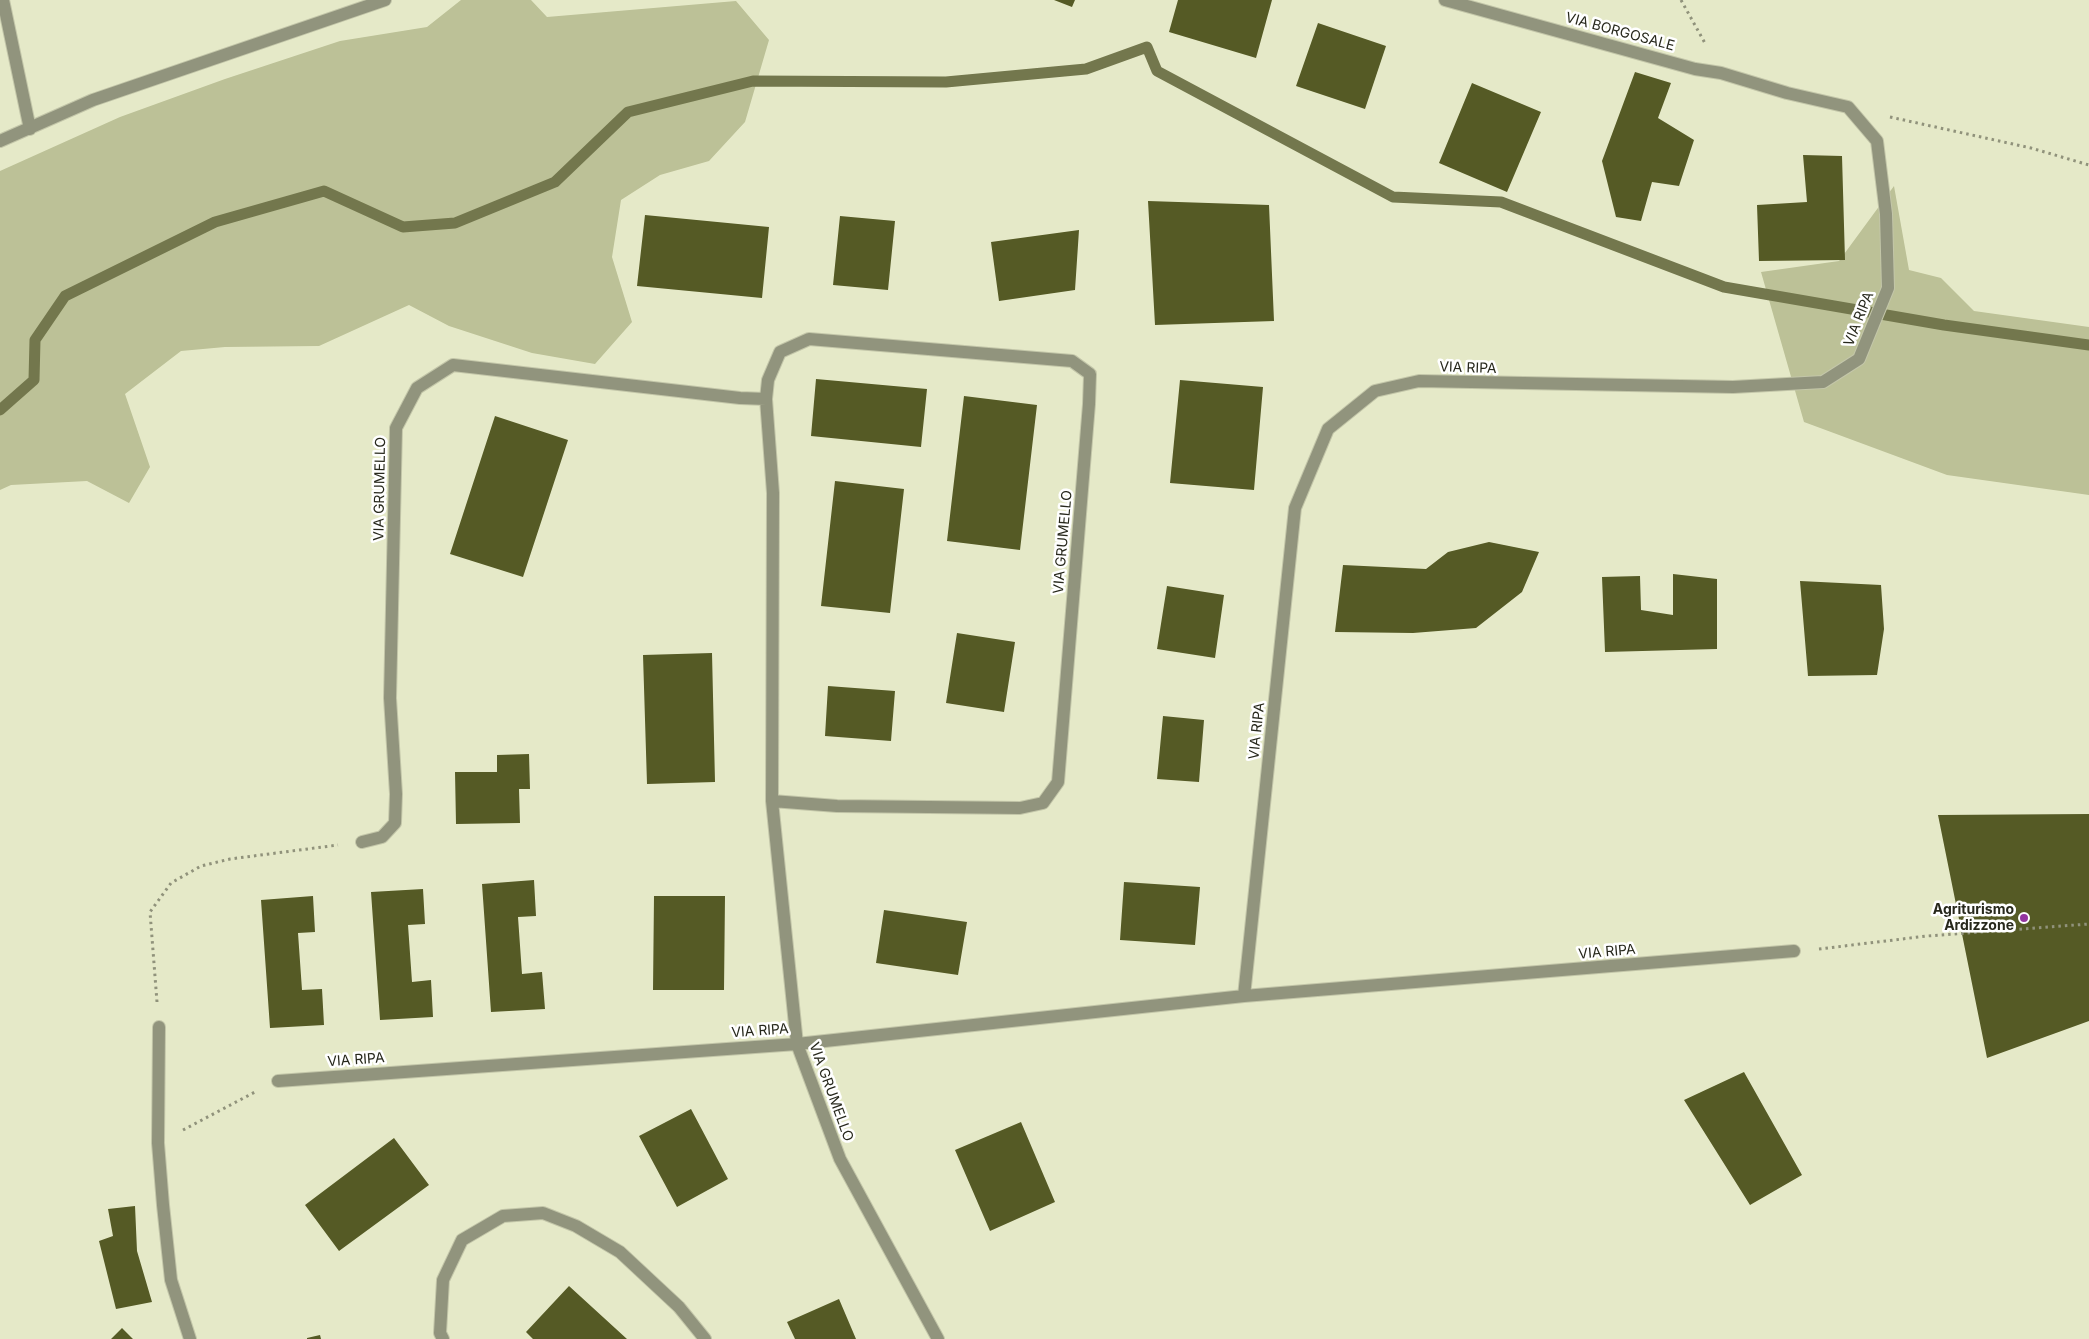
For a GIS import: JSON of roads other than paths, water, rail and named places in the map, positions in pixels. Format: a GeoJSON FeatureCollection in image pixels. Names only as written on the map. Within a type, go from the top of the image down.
{"type":"FeatureCollection","features":[{"type":"Feature","properties":{"kind":"street"},"geometry":{"type":"LineString","coordinates":[[3,0],[30,129]]}},
{"type":"Feature","properties":{"kind":"street"},"geometry":{"type":"LineString","coordinates":[[0,141],[93,100],[385,0]]}},
{"type":"Feature","properties":{"kind":"street","name":"VIA BORGOSALE"},"geometry":{"type":"LineString","coordinates":[[1445,0],[1696,69],[1721,73],[1786,93],[1848,108]]}},
{"type":"Feature","properties":{"kind":"street","name":"VIA RIPA"},"geometry":{"type":"LineString","coordinates":[[1244,996],[1295,508],[1328,428],[1375,391],[1419,381],[1723,387],[1823,382],[1859,359],[1888,288],[1886,214],[1877,142],[1848,108]]}},
{"type":"Feature","properties":{"kind":"street","name":"VIA GRUMELLO"},"geometry":{"type":"LineString","coordinates":[[772,801],[837,806],[1020,808],[1043,803],[1058,782],[1090,374],[1072,361],[809,339],[780,352],[768,380],[766,399],[772,493],[772,801],[797,1044],[840,1159],[938,1339]]}},
{"type":"Feature","properties":{"kind":"street","name":"VIA GRUMELLO"},"geometry":{"type":"LineString","coordinates":[[362,842],[382,837],[395,823],[396,794],[390,698],[396,428],[417,388],[453,365],[740,398],[766,399]]}},
{"type":"Feature","properties":{"kind":"street","name":"VIA RIPA"},"geometry":{"type":"LineString","coordinates":[[278,1081],[797,1044],[1244,996],[1794,952]]}},
{"type":"Feature","properties":{"kind":"street"},"geometry":{"type":"LineString","coordinates":[[159,1027],[158,1143],[171,1280],[190,1339]]}},
{"type":"Feature","properties":{"kind":"street"},"geometry":{"type":"LineString","coordinates":[[443,1339],[440,1333],[444,1280],[462,1240],[502,1216],[543,1213],[576,1226],[620,1252],[679,1307],[705,1339]]}},
{"type":"Feature","properties":{"kind":"waterway"},"geometry":{"type":"LineString","coordinates":[[0,410],[34,380],[35,340],[65,296],[215,222],[324,191],[403,227],[455,223],[555,182],[628,112],[753,81],[946,82],[1086,69],[1147,47],[1157,71],[1393,197],[1501,202],[1724,287],[1944,325],[2089,345]]}},
{"type":"Feature","properties":{"kind":"place","name":"Agriturismo Ardizzone"},"geometry":{"type":"Point","coordinates":[2024,918]}}]}
